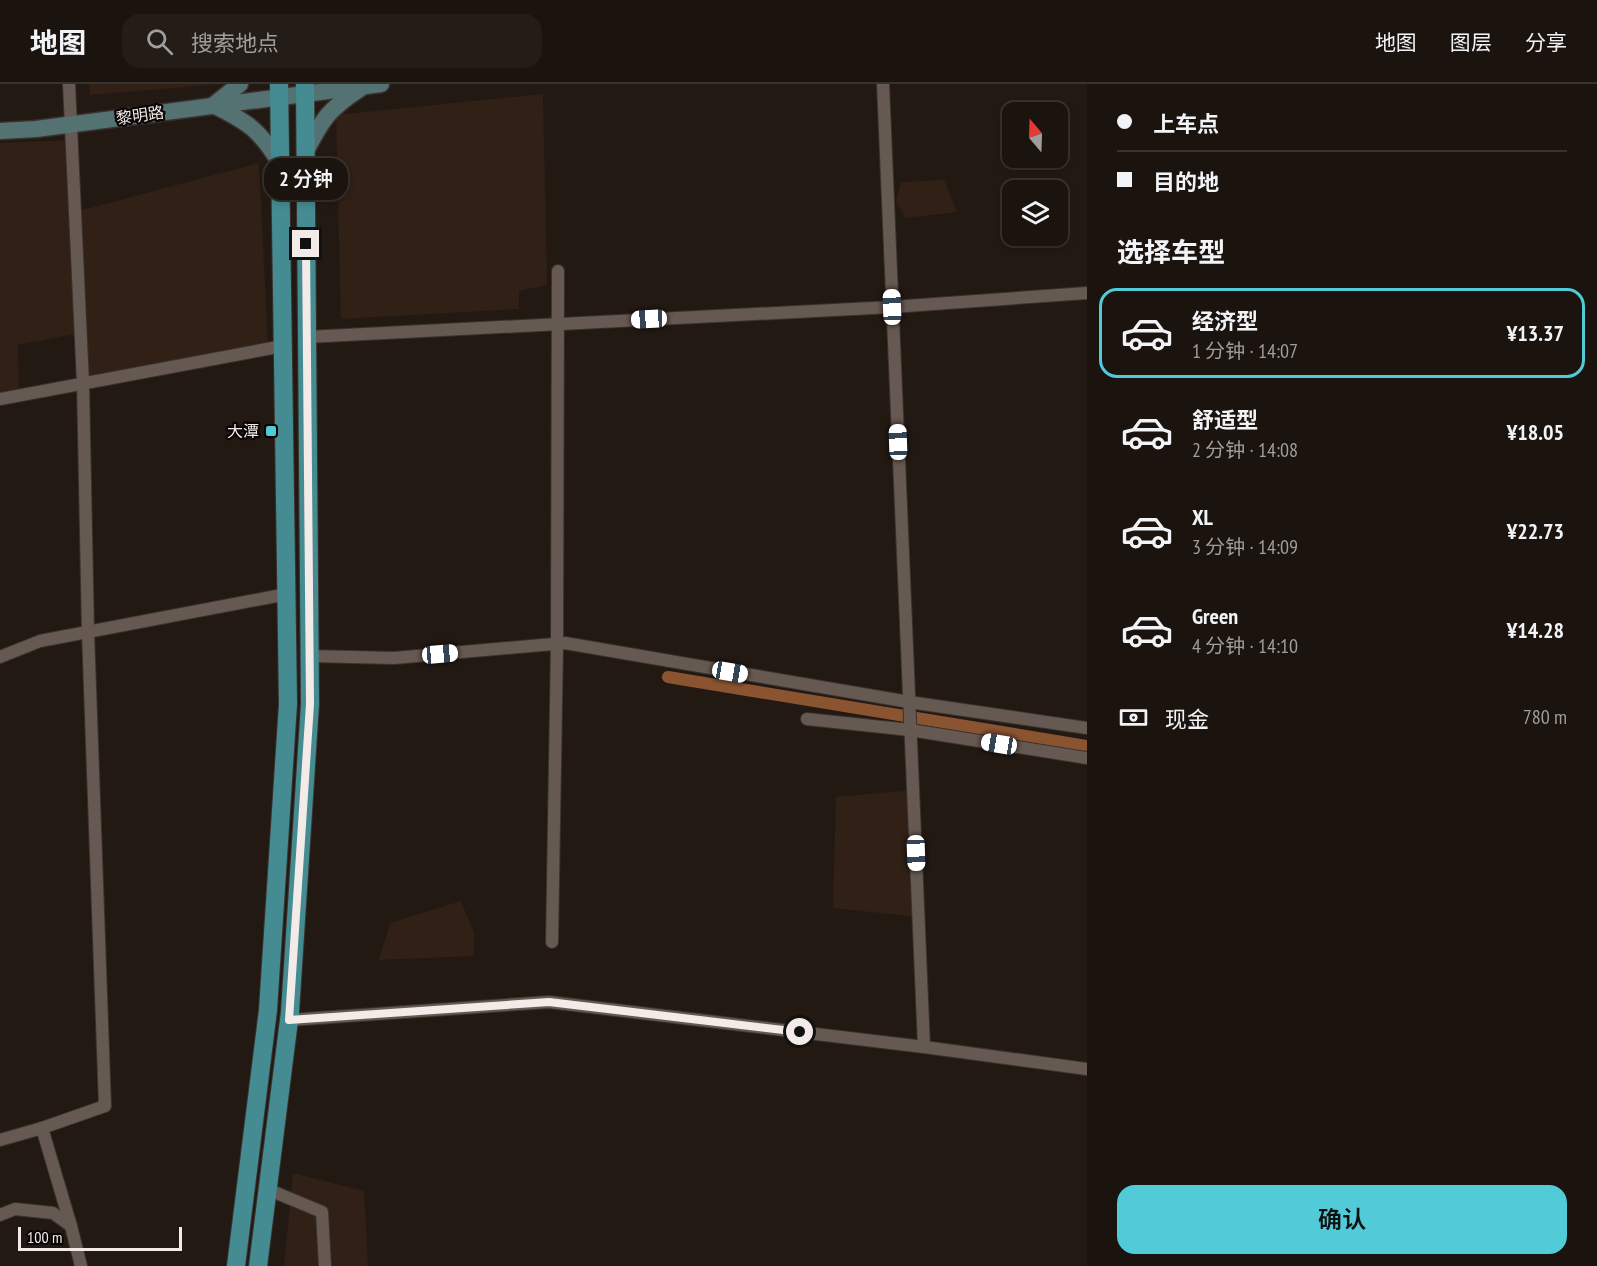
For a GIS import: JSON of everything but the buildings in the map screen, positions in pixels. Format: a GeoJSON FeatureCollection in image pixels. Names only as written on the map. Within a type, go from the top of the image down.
{"type":"FeatureCollection","features":[{"type":"Feature","properties":{"kind":"main road"},"geometry":{"type":"LineString","coordinates":[[240,84],[213,105],[243,120],[259,134],[281,165]]}},
{"type":"Feature","properties":{"kind":"main road","name":"黎明路"},"geometry":{"type":"LineString","coordinates":[[0,131],[70,125],[213,105],[279,90],[381,84]]}},
{"type":"Feature","properties":{"kind":"main road"},"geometry":{"type":"LineString","coordinates":[[306,151],[327,114],[361,85]]}},
{"type":"Feature","properties":{"kind":"main road"},"geometry":{"type":"LineString","coordinates":[[258,1266],[289,1020],[310,704],[305,89]]}},
{"type":"Feature","properties":{"kind":"main road"},"geometry":{"type":"LineString","coordinates":[[236,1266],[268,1010],[288,704],[279,90]]}},
{"type":"Feature","properties":{"kind":"street"},"geometry":{"type":"LineString","coordinates":[[0,1140],[105,1106],[88,632],[83,384],[69,84]]}},
{"type":"Feature","properties":{"kind":"street"},"geometry":{"type":"LineString","coordinates":[[883,84],[924,1047]]}},
{"type":"Feature","properties":{"kind":"street"},"geometry":{"type":"LineString","coordinates":[[552,942],[557,644],[558,271]]}},
{"type":"Feature","properties":{"kind":"street"},"geometry":{"type":"LineString","coordinates":[[307,337],[892,307],[1087,292]]}},
{"type":"Feature","properties":{"kind":"street"},"geometry":{"type":"LineString","coordinates":[[0,399],[283,346]]}},
{"type":"Feature","properties":{"kind":"street"},"geometry":{"type":"LineString","coordinates":[[0,657],[39,641],[287,594]]}},
{"type":"Feature","properties":{"kind":"street"},"geometry":{"type":"LineString","coordinates":[[310,656],[394,658],[565,643],[909,702],[1087,729]]}},
{"type":"Feature","properties":{"kind":"street"},"geometry":{"type":"LineString","coordinates":[[807,718],[910,730],[1087,758]]}},
{"type":"Feature","properties":{"kind":"street"},"geometry":{"type":"LineString","coordinates":[[289,1020],[549,1002],[1087,1069]]}},
{"type":"Feature","properties":{"kind":"street"},"geometry":{"type":"LineString","coordinates":[[42,1128],[81,1266]]}},
{"type":"Feature","properties":{"kind":"street"},"geometry":{"type":"LineString","coordinates":[[267,1189],[322,1212],[325,1266]]}},
{"type":"Feature","properties":{"kind":"street"},"geometry":{"type":"LineString","coordinates":[[0,1215],[15,1209],[53,1213],[71,1226]]}},
{"type":"Feature","properties":{"kind":"shaded area"},"geometry":{"type":"Polygon","coordinates":[[[89,84],[220,84],[90,95],[89,84]]]}},
{"type":"Feature","properties":{"kind":"shaded area"},"geometry":{"type":"Polygon","coordinates":[[[543,94],[547,285],[519,291],[519,309],[341,319],[336,115],[543,94]]]}},
{"type":"Feature","properties":{"kind":"shaded area"},"geometry":{"type":"Polygon","coordinates":[[[71,140],[75,212],[259,163],[268,349],[83,383],[80,333],[18,345],[19,395],[0,399],[0,143],[71,140]]]}},
{"type":"Feature","properties":{"kind":"shaded area"},"geometry":{"type":"Polygon","coordinates":[[[944,180],[957,212],[906,218],[896,201],[901,182],[944,180]]]}},
{"type":"Feature","properties":{"kind":"shaded area"},"geometry":{"type":"Polygon","coordinates":[[[913,790],[918,917],[833,908],[836,797],[913,790]]]}},
{"type":"Feature","properties":{"kind":"shaded area"},"geometry":{"type":"Polygon","coordinates":[[[461,901],[474,933],[474,956],[379,960],[390,923],[461,901]]]}},
{"type":"Feature","properties":{"kind":"shaded area"},"geometry":{"type":"Polygon","coordinates":[[[293,1173],[364,1191],[368,1266],[284,1266],[293,1173]]]}},
{"type":"Feature","properties":{"kind":"waterway"},"geometry":{"type":"LineString","coordinates":[[668,677],[1087,746]]}},
{"type":"Feature","properties":{"kind":"place","name":"大潭"},"geometry":{"type":"Point","coordinates":[271,431]}},
{"type":"Feature","properties":{"kind":"route"},"geometry":{"type":"LineString","coordinates":[[306,244],[310,704],[289,1020],[549,1002],[800,1032]]}}]}
